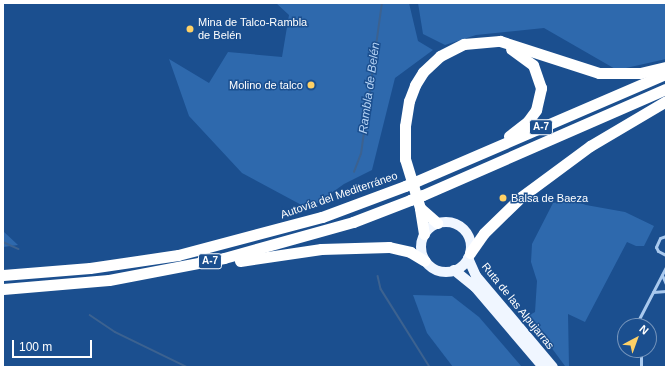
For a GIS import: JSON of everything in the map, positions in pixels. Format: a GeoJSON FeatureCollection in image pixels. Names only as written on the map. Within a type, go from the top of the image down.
{"type":"FeatureCollection","features":[{"type":"Feature","properties":{"kind":"highway"},"geometry":{"type":"LineString","coordinates":[[424,234],[420,208],[409,174],[405,147],[407,111],[415,85],[431,64],[450,49],[464,44],[490,41],[516,45],[562,63],[599,73],[640,73],[666,67]]}},
{"type":"Feature","properties":{"kind":"highway"},"geometry":{"type":"LineString","coordinates":[[490,41],[513,50],[528,60],[538,75],[541,88],[540,99],[528,121],[492,149]]}},
{"type":"Feature","properties":{"kind":"highway","name":"Autovía del Mediterráneo"},"geometry":{"type":"LineString","coordinates":[[3,275],[90,268],[178,255],[322,217],[405,186],[666,74]]}},
{"type":"Feature","properties":{"kind":"highway","name":"A-7"},"geometry":{"type":"LineString","coordinates":[[3,289],[109,280],[190,266],[295,239],[423,195],[666,89]]}},
{"type":"Feature","properties":{"kind":"highway"},"geometry":{"type":"LineString","coordinates":[[469,256],[484,233],[527,193],[590,146],[666,101]]}},
{"type":"Feature","properties":{"kind":"highway"},"geometry":{"type":"LineString","coordinates":[[420,208],[437,223]]}},
{"type":"Feature","properties":{"kind":"highway"},"geometry":{"type":"LineString","coordinates":[[190,266],[205,267],[321,249],[389,247],[410,252],[425,261]]}},
{"type":"Feature","properties":{"kind":"main road"},"geometry":{"type":"LineString","coordinates":[[452,222],[464,230],[470,243],[469,256],[454,270],[440,271],[425,261],[421,250],[424,234],[437,223],[452,222]]}},
{"type":"Feature","properties":{"kind":"main road","name":"Ruta de las Alpujarras"},"geometry":{"type":"LineString","coordinates":[[469,256],[476,276],[553,367]]}},
{"type":"Feature","properties":{"kind":"main road","name":"Ruta de las Alpujarras"},"geometry":{"type":"LineString","coordinates":[[454,270],[475,287],[542,367]]}},
{"type":"Feature","properties":{"kind":"lane"},"geometry":{"type":"LineString","coordinates":[[666,236],[660,238],[656,247],[658,251],[666,255]]}},
{"type":"Feature","properties":{"kind":"lane"},"geometry":{"type":"LineString","coordinates":[[640,318],[666,267]]}},
{"type":"Feature","properties":{"kind":"lane"},"geometry":{"type":"LineString","coordinates":[[662,274],[666,284]]}},
{"type":"Feature","properties":{"kind":"lane"},"geometry":{"type":"LineString","coordinates":[[653,292],[666,291]]}},
{"type":"Feature","properties":{"kind":"shaded area"},"geometry":{"type":"Polygon","coordinates":[[[276,3],[409,3],[418,41],[433,50],[395,78],[372,170],[344,184],[309,209],[242,173],[189,116],[169,59],[209,83],[228,52],[282,57],[289,15],[276,3]]]}},
{"type":"Feature","properties":{"kind":"shaded area"},"geometry":{"type":"Polygon","coordinates":[[[418,3],[666,3],[666,59],[617,70],[544,28],[476,35],[445,45],[423,34],[418,3]]]}},
{"type":"Feature","properties":{"kind":"shaded area"},"geometry":{"type":"Polygon","coordinates":[[[572,200],[586,205],[625,212],[654,226],[644,246],[636,246],[627,242],[585,322],[568,314],[569,366],[565,366],[528,316],[535,312],[537,281],[531,262],[532,244],[553,203],[572,200]]]}},
{"type":"Feature","properties":{"kind":"shaded area"},"geometry":{"type":"Polygon","coordinates":[[[3,231],[18,245],[3,247],[3,231]]]}},
{"type":"Feature","properties":{"kind":"shaded area"},"geometry":{"type":"Polygon","coordinates":[[[413,295],[452,296],[479,317],[522,367],[453,367],[427,333],[413,295]]]}},
{"type":"Feature","properties":{"kind":"waterway","name":"Rambla de Belén"},"geometry":{"type":"LineString","coordinates":[[354,172],[361,154],[382,3]]}},
{"type":"Feature","properties":{"kind":"waterway"},"geometry":{"type":"LineString","coordinates":[[3,242],[19,249]]}},
{"type":"Feature","properties":{"kind":"waterway","name":"Rambla de Belén"},"geometry":{"type":"LineString","coordinates":[[378,276],[381,289],[430,367]]}},
{"type":"Feature","properties":{"kind":"waterway"},"geometry":{"type":"LineString","coordinates":[[90,315],[115,332],[187,367]]}},
{"type":"Feature","properties":{"kind":"place","name":"Mina de Talco-Rambla de Belén"},"geometry":{"type":"Point","coordinates":[190,29]}},
{"type":"Feature","properties":{"kind":"place","name":"Molino de talco"},"geometry":{"type":"Point","coordinates":[311,85]}},
{"type":"Feature","properties":{"kind":"place","name":"Balsa de Baeza"},"geometry":{"type":"Point","coordinates":[503,198]}}]}
